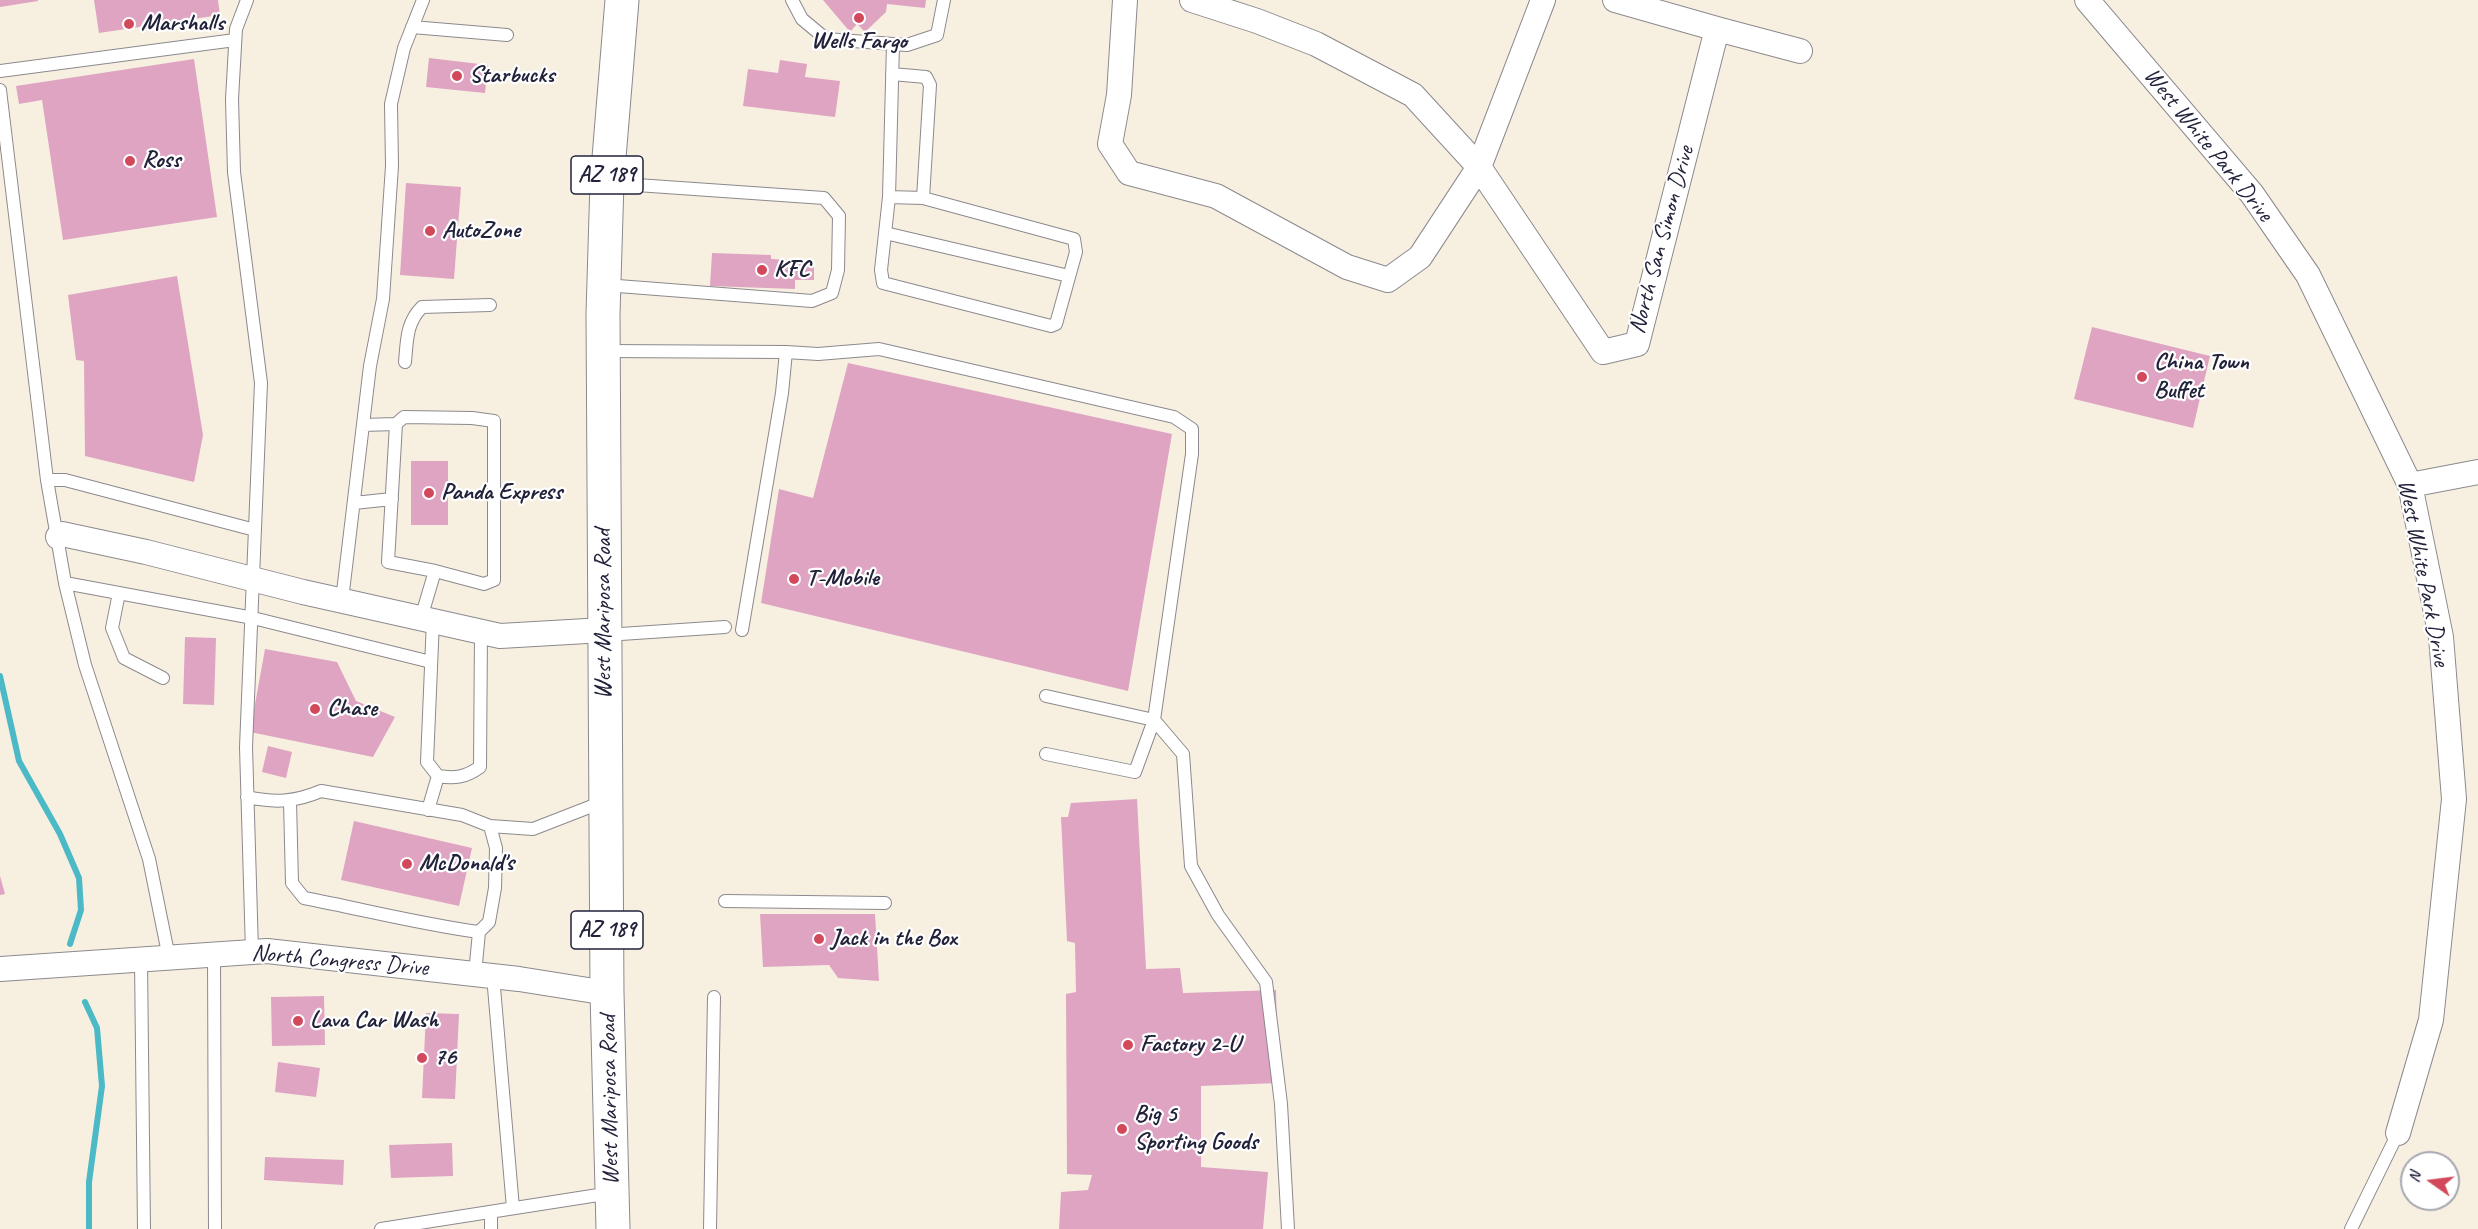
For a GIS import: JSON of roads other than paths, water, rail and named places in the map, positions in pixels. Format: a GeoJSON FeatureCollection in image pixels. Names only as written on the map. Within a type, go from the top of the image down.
{"type":"FeatureCollection","features":[{"type":"Feature","properties":{"kind":"main road","name":"West Mariposa Road"},"geometry":{"type":"LineString","coordinates":[[613,1229],[604,633],[604,285],[607,182],[622,0]]}},
{"type":"Feature","properties":{"kind":"street"},"geometry":{"type":"LineString","coordinates":[[1125,0],[1119,95],[1110,144],[1129,173],[1216,196],[1347,267],[1388,280],[1420,257],[1479,167],[1543,0]]}},
{"type":"Feature","properties":{"kind":"street","name":"North San Simon Drive"},"geometry":{"type":"LineString","coordinates":[[1192,0],[1240,7],[1413,94],[1479,167],[1603,352],[1637,344],[1717,29]]}},
{"type":"Feature","properties":{"kind":"street"},"geometry":{"type":"LineString","coordinates":[[1615,0],[1800,51]]}},
{"type":"Feature","properties":{"kind":"street","name":"West White Park Drive"},"geometry":{"type":"LineString","coordinates":[[2087,0],[2252,194],[2308,275],[2410,485],[2441,638],[2454,799],[2431,1020],[2398,1133]]}},
{"type":"Feature","properties":{"kind":"street"},"geometry":{"type":"LineString","coordinates":[[2410,485],[2478,472]]}},
{"type":"Feature","properties":{"kind":"street"},"geometry":{"type":"LineString","coordinates":[[58,537],[62,534],[125,548],[500,636],[604,633]]}},
{"type":"Feature","properties":{"kind":"street","name":"North Congress Drive"},"geometry":{"type":"LineString","coordinates":[[0,969],[252,951],[484,975],[608,993]]}},
{"type":"Feature","properties":{"kind":"lane"},"geometry":{"type":"LineString","coordinates":[[247,0],[236,29],[232,99],[234,172],[261,383],[246,747],[252,951]]}},
{"type":"Feature","properties":{"kind":"lane"},"geometry":{"type":"LineString","coordinates":[[342,600],[370,366],[383,299],[392,166],[391,104],[404,48],[423,0]]}},
{"type":"Feature","properties":{"kind":"lane"},"geometry":{"type":"LineString","coordinates":[[792,0],[802,19],[826,39],[907,45],[937,36],[944,0]]}},
{"type":"Feature","properties":{"kind":"lane"},"geometry":{"type":"LineString","coordinates":[[412,27],[507,35]]}},
{"type":"Feature","properties":{"kind":"lane"},"geometry":{"type":"LineString","coordinates":[[0,71],[235,40]]}},
{"type":"Feature","properties":{"kind":"lane"},"geometry":{"type":"LineString","coordinates":[[889,197],[924,198],[1074,239],[1076,252],[1056,324],[1051,326],[883,283],[880,270],[889,197],[893,44]]}},
{"type":"Feature","properties":{"kind":"lane"},"geometry":{"type":"LineString","coordinates":[[892,74],[926,77],[930,85],[924,198]]}},
{"type":"Feature","properties":{"kind":"lane"},"geometry":{"type":"LineString","coordinates":[[0,90],[46,480],[66,583],[85,666],[149,859],[169,958]]}},
{"type":"Feature","properties":{"kind":"lane"},"geometry":{"type":"LineString","coordinates":[[604,285],[812,301],[832,293],[838,270],[839,216],[824,198],[607,182]]}},
{"type":"Feature","properties":{"kind":"lane"},"geometry":{"type":"LineString","coordinates":[[885,233],[1069,276]]}},
{"type":"Feature","properties":{"kind":"lane"},"geometry":{"type":"LineString","coordinates":[[405,362],[408,329],[413,316],[422,307],[490,305]]}},
{"type":"Feature","properties":{"kind":"lane"},"geometry":{"type":"LineString","coordinates":[[604,351],[818,354],[879,349],[1174,417],[1192,429],[1192,454],[1154,720],[1135,772],[1046,754]]}},
{"type":"Feature","properties":{"kind":"lane"},"geometry":{"type":"LineString","coordinates":[[742,630],[782,393],[786,352]]}},
{"type":"Feature","properties":{"kind":"lane"},"geometry":{"type":"LineString","coordinates":[[363,425],[396,424],[404,417],[472,418],[494,421],[494,580],[484,584],[388,562],[396,424]]}},
{"type":"Feature","properties":{"kind":"lane"},"geometry":{"type":"LineString","coordinates":[[46,480],[65,480],[255,530]]}},
{"type":"Feature","properties":{"kind":"lane"},"geometry":{"type":"LineString","coordinates":[[354,503],[392,499]]}},
{"type":"Feature","properties":{"kind":"lane"},"geometry":{"type":"LineString","coordinates":[[435,571],[427,619],[431,662],[427,762],[438,776],[452,779],[469,775],[480,767],[481,632]]}},
{"type":"Feature","properties":{"kind":"lane"},"geometry":{"type":"LineString","coordinates":[[66,583],[253,618],[431,662]]}},
{"type":"Feature","properties":{"kind":"lane"},"geometry":{"type":"LineString","coordinates":[[119,593],[112,628],[124,658],[163,678]]}},
{"type":"Feature","properties":{"kind":"lane"},"geometry":{"type":"LineString","coordinates":[[604,633],[724,627]]}},
{"type":"Feature","properties":{"kind":"lane"},"geometry":{"type":"LineString","coordinates":[[1046,696],[1154,720],[1183,754],[1191,866],[1218,915],[1266,982],[1281,1104],[1288,1229]]}},
{"type":"Feature","properties":{"kind":"lane"},"geometry":{"type":"LineString","coordinates":[[429,810],[438,776]]}},
{"type":"Feature","properties":{"kind":"lane"},"geometry":{"type":"LineString","coordinates":[[247,797],[272,802],[290,801],[300,800],[321,791],[462,815],[490,826],[533,829],[606,801]]}},
{"type":"Feature","properties":{"kind":"lane"},"geometry":{"type":"LineString","coordinates":[[290,801],[292,883],[304,898],[435,926],[479,932]]}},
{"type":"Feature","properties":{"kind":"lane"},"geometry":{"type":"LineString","coordinates":[[479,932],[489,922],[495,888],[496,848],[490,826]]}},
{"type":"Feature","properties":{"kind":"lane"},"geometry":{"type":"LineString","coordinates":[[725,901],[885,903]]}},
{"type":"Feature","properties":{"kind":"lane"},"geometry":{"type":"LineString","coordinates":[[479,932],[513,1208]]}},
{"type":"Feature","properties":{"kind":"lane"},"geometry":{"type":"LineString","coordinates":[[214,955],[215,1229]]}},
{"type":"Feature","properties":{"kind":"lane"},"geometry":{"type":"LineString","coordinates":[[141,960],[144,1229]]}},
{"type":"Feature","properties":{"kind":"lane"},"geometry":{"type":"LineString","coordinates":[[710,1229],[714,997]]}},
{"type":"Feature","properties":{"kind":"lane","name":"West White Park Drive"},"geometry":{"type":"LineString","coordinates":[[2351,1229],[2398,1133]]}},
{"type":"Feature","properties":{"kind":"lane"},"geometry":{"type":"LineString","coordinates":[[381,1229],[612,1193]]}},
{"type":"Feature","properties":{"kind":"lane"},"geometry":{"type":"LineString","coordinates":[[491,1212],[491,1229]]}},
{"type":"Feature","properties":{"kind":"waterway"},"geometry":{"type":"LineString","coordinates":[[0,676],[19,761],[60,834],[79,878],[81,910],[70,944]]}},
{"type":"Feature","properties":{"kind":"waterway"},"geometry":{"type":"LineString","coordinates":[[85,1002],[97,1028],[102,1086],[89,1182],[89,1229]]}},
{"type":"Feature","properties":{"kind":"place","name":"Wells Fargo"},"geometry":{"type":"Point","coordinates":[859,18]}},
{"type":"Feature","properties":{"kind":"place","name":"Marshalls"},"geometry":{"type":"Point","coordinates":[129,24]}},
{"type":"Feature","properties":{"kind":"place","name":"Starbucks"},"geometry":{"type":"Point","coordinates":[457,76]}},
{"type":"Feature","properties":{"kind":"place","name":"Ross"},"geometry":{"type":"Point","coordinates":[130,161]}},
{"type":"Feature","properties":{"kind":"place","name":"AutoZone"},"geometry":{"type":"Point","coordinates":[430,231]}},
{"type":"Feature","properties":{"kind":"place","name":"KFC"},"geometry":{"type":"Point","coordinates":[762,270]}},
{"type":"Feature","properties":{"kind":"place","name":"China Town Buffet"},"geometry":{"type":"Point","coordinates":[2142,377]}},
{"type":"Feature","properties":{"kind":"place","name":"Panda Express"},"geometry":{"type":"Point","coordinates":[429,493]}},
{"type":"Feature","properties":{"kind":"place","name":"T-Mobile"},"geometry":{"type":"Point","coordinates":[794,579]}},
{"type":"Feature","properties":{"kind":"place","name":"Chase"},"geometry":{"type":"Point","coordinates":[315,709]}},
{"type":"Feature","properties":{"kind":"place","name":"McDonald's"},"geometry":{"type":"Point","coordinates":[407,864]}},
{"type":"Feature","properties":{"kind":"place","name":"Jack in the Box"},"geometry":{"type":"Point","coordinates":[819,939]}},
{"type":"Feature","properties":{"kind":"place","name":"Lava Car Wash"},"geometry":{"type":"Point","coordinates":[298,1021]}},
{"type":"Feature","properties":{"kind":"place","name":"Factory 2-U"},"geometry":{"type":"Point","coordinates":[1128,1045]}},
{"type":"Feature","properties":{"kind":"place","name":"76"},"geometry":{"type":"Point","coordinates":[422,1058]}},
{"type":"Feature","properties":{"kind":"place","name":"Big 5 Sporting Goods"},"geometry":{"type":"Point","coordinates":[1122,1129]}}]}
